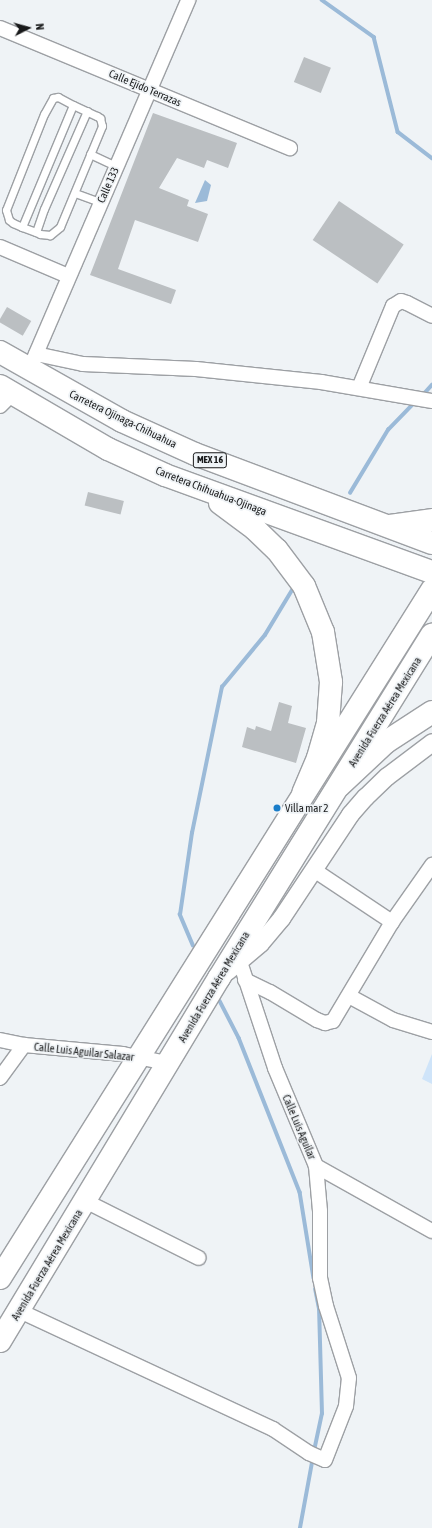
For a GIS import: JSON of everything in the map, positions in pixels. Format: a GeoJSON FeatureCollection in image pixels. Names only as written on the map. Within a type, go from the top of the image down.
{"type":"FeatureCollection","features":[{"type":"Feature","properties":{"kind":"main road","name":"Carretera Ojinaga-Chihuahua"},"geometry":{"type":"LineString","coordinates":[[0,352],[32,362],[122,421],[195,454],[432,543]]}},
{"type":"Feature","properties":{"kind":"main road","name":"Carretera Chihuahua-Ojinaga"},"geometry":{"type":"LineString","coordinates":[[4,396],[108,449],[197,487],[432,572]]}},
{"type":"Feature","properties":{"kind":"main road"},"geometry":{"type":"LineString","coordinates":[[197,487],[234,512],[277,550],[304,586],[319,617],[330,660],[328,723],[318,758],[303,793]]}},
{"type":"Feature","properties":{"kind":"main road"},"geometry":{"type":"LineString","coordinates":[[388,526],[432,520]]}},
{"type":"Feature","properties":{"kind":"main road"},"geometry":{"type":"LineString","coordinates":[[0,1278],[139,1058],[303,793],[432,590]]}},
{"type":"Feature","properties":{"kind":"main road","name":"Avenida Fuerza Aérea Mexicana"},"geometry":{"type":"LineString","coordinates":[[0,1341],[219,978],[432,635]]}},
{"type":"Feature","properties":{"kind":"main road"},"geometry":{"type":"LineString","coordinates":[[339,786],[386,742],[432,712]]}},
{"type":"Feature","properties":{"kind":"street","name":"Calle 133"},"geometry":{"type":"LineString","coordinates":[[32,362],[188,0]]}},
{"type":"Feature","properties":{"kind":"street","name":"Calle Ejido Terrazas"},"geometry":{"type":"LineString","coordinates":[[0,28],[290,148]]}},
{"type":"Feature","properties":{"kind":"street"},"geometry":{"type":"LineString","coordinates":[[0,247],[68,276]]}},
{"type":"Feature","properties":{"kind":"street"},"geometry":{"type":"LineString","coordinates":[[358,388],[393,306],[402,301],[432,316]]}},
{"type":"Feature","properties":{"kind":"street"},"geometry":{"type":"LineString","coordinates":[[32,362],[196,368],[358,388],[432,402]]}},
{"type":"Feature","properties":{"kind":"street"},"geometry":{"type":"LineString","coordinates":[[219,978],[240,962],[260,943],[281,918],[350,814],[365,797],[387,776],[432,742]]}},
{"type":"Feature","properties":{"kind":"street"},"geometry":{"type":"LineString","coordinates":[[245,980],[270,992],[321,1022],[329,1023],[336,1018],[392,922],[432,865]]}},
{"type":"Feature","properties":{"kind":"street"},"geometry":{"type":"LineString","coordinates":[[314,870],[392,922]]}},
{"type":"Feature","properties":{"kind":"street","name":"Calle Luis Aguilar"},"geometry":{"type":"LineString","coordinates":[[240,962],[275,1068],[316,1166],[432,1231]]}},
{"type":"Feature","properties":{"kind":"street"},"geometry":{"type":"LineString","coordinates":[[349,996],[393,1020],[432,1032]]}},
{"type":"Feature","properties":{"kind":"street","name":"Calle Luis Aguilar Salazar"},"geometry":{"type":"LineString","coordinates":[[0,1040],[24,1045],[105,1052],[167,1063]]}},
{"type":"Feature","properties":{"kind":"street"},"geometry":{"type":"LineString","coordinates":[[0,1078],[24,1045]]}},
{"type":"Feature","properties":{"kind":"street"},"geometry":{"type":"LineString","coordinates":[[20,1310],[273,1429],[315,1456],[326,1458],[346,1406],[349,1378],[326,1306],[320,1278],[320,1211],[316,1166]]}},
{"type":"Feature","properties":{"kind":"street"},"geometry":{"type":"LineString","coordinates":[[85,1201],[199,1258]]}},
{"type":"Feature","properties":{"kind":"lane"},"geometry":{"type":"LineString","coordinates":[[55,97],[73,104],[87,112],[100,118],[102,123],[75,193],[57,230],[50,235],[22,227],[9,220],[6,210],[44,114],[55,97]]}},
{"type":"Feature","properties":{"kind":"lane"},"geometry":{"type":"LineString","coordinates":[[22,227],[73,104]]}},
{"type":"Feature","properties":{"kind":"lane"},"geometry":{"type":"LineString","coordinates":[[36,232],[87,112]]}},
{"type":"Feature","properties":{"kind":"lane"},"geometry":{"type":"LineString","coordinates":[[90,154],[116,166]]}},
{"type":"Feature","properties":{"kind":"lane"},"geometry":{"type":"LineString","coordinates":[[75,193],[100,202]]}},
{"type":"Feature","properties":{"kind":"shaded area"},"geometry":{"type":"Polygon","coordinates":[[[205,180],[211,185],[207,201],[195,203],[205,180]]]}},
{"type":"Feature","properties":{"kind":"shaded area"},"geometry":{"type":"Polygon","coordinates":[[[432,1054],[432,1084],[422,1079],[432,1054]]]}},
{"type":"Feature","properties":{"kind":"building"},"geometry":{"type":"Polygon","coordinates":[[[304,57],[331,68],[321,93],[294,82],[304,57]]]}},
{"type":"Feature","properties":{"kind":"building"},"geometry":{"type":"Polygon","coordinates":[[[153,113],[237,143],[228,168],[207,160],[204,168],[177,158],[159,188],[189,200],[187,206],[208,214],[198,242],[135,220],[118,269],[176,290],[171,304],[90,275],[153,113]]]}},
{"type":"Feature","properties":{"kind":"building"},"geometry":{"type":"Polygon","coordinates":[[[339,201],[404,245],[377,284],[313,240],[339,201]]]}},
{"type":"Feature","properties":{"kind":"building"},"geometry":{"type":"Polygon","coordinates":[[[7,307],[31,321],[23,336],[0,323],[0,319],[7,307]]]}},
{"type":"Feature","properties":{"kind":"building"},"geometry":{"type":"Polygon","coordinates":[[[88,492],[124,501],[121,515],[85,506],[88,492]]]}},
{"type":"Feature","properties":{"kind":"building"},"geometry":{"type":"Polygon","coordinates":[[[279,702],[292,706],[288,723],[306,728],[296,763],[242,747],[247,727],[255,730],[256,726],[271,731],[279,702]]]}},
{"type":"Feature","properties":{"kind":"waterway"},"geometry":{"type":"LineString","coordinates":[[322,0],[374,37],[398,132],[432,158]]}},
{"type":"Feature","properties":{"kind":"waterway"},"geometry":{"type":"LineString","coordinates":[[422,396],[432,385]]}},
{"type":"Feature","properties":{"kind":"waterway"},"geometry":{"type":"LineString","coordinates":[[350,493],[388,430],[416,401]]}},
{"type":"Feature","properties":{"kind":"waterway"},"geometry":{"type":"LineString","coordinates":[[193,946],[180,915],[192,833],[222,687],[265,635],[294,587]]}},
{"type":"Feature","properties":{"kind":"waterway"},"geometry":{"type":"LineString","coordinates":[[220,1001],[239,1038],[300,1192],[314,1278]]}},
{"type":"Feature","properties":{"kind":"waterway"},"geometry":{"type":"LineString","coordinates":[[314,1451],[322,1414],[319,1309],[315,1289]]}},
{"type":"Feature","properties":{"kind":"waterway"},"geometry":{"type":"LineString","coordinates":[[300,1528],[313,1457]]}},
{"type":"Feature","properties":{"kind":"place","name":"Villa mar 2"},"geometry":{"type":"Point","coordinates":[277,808]}}]}
